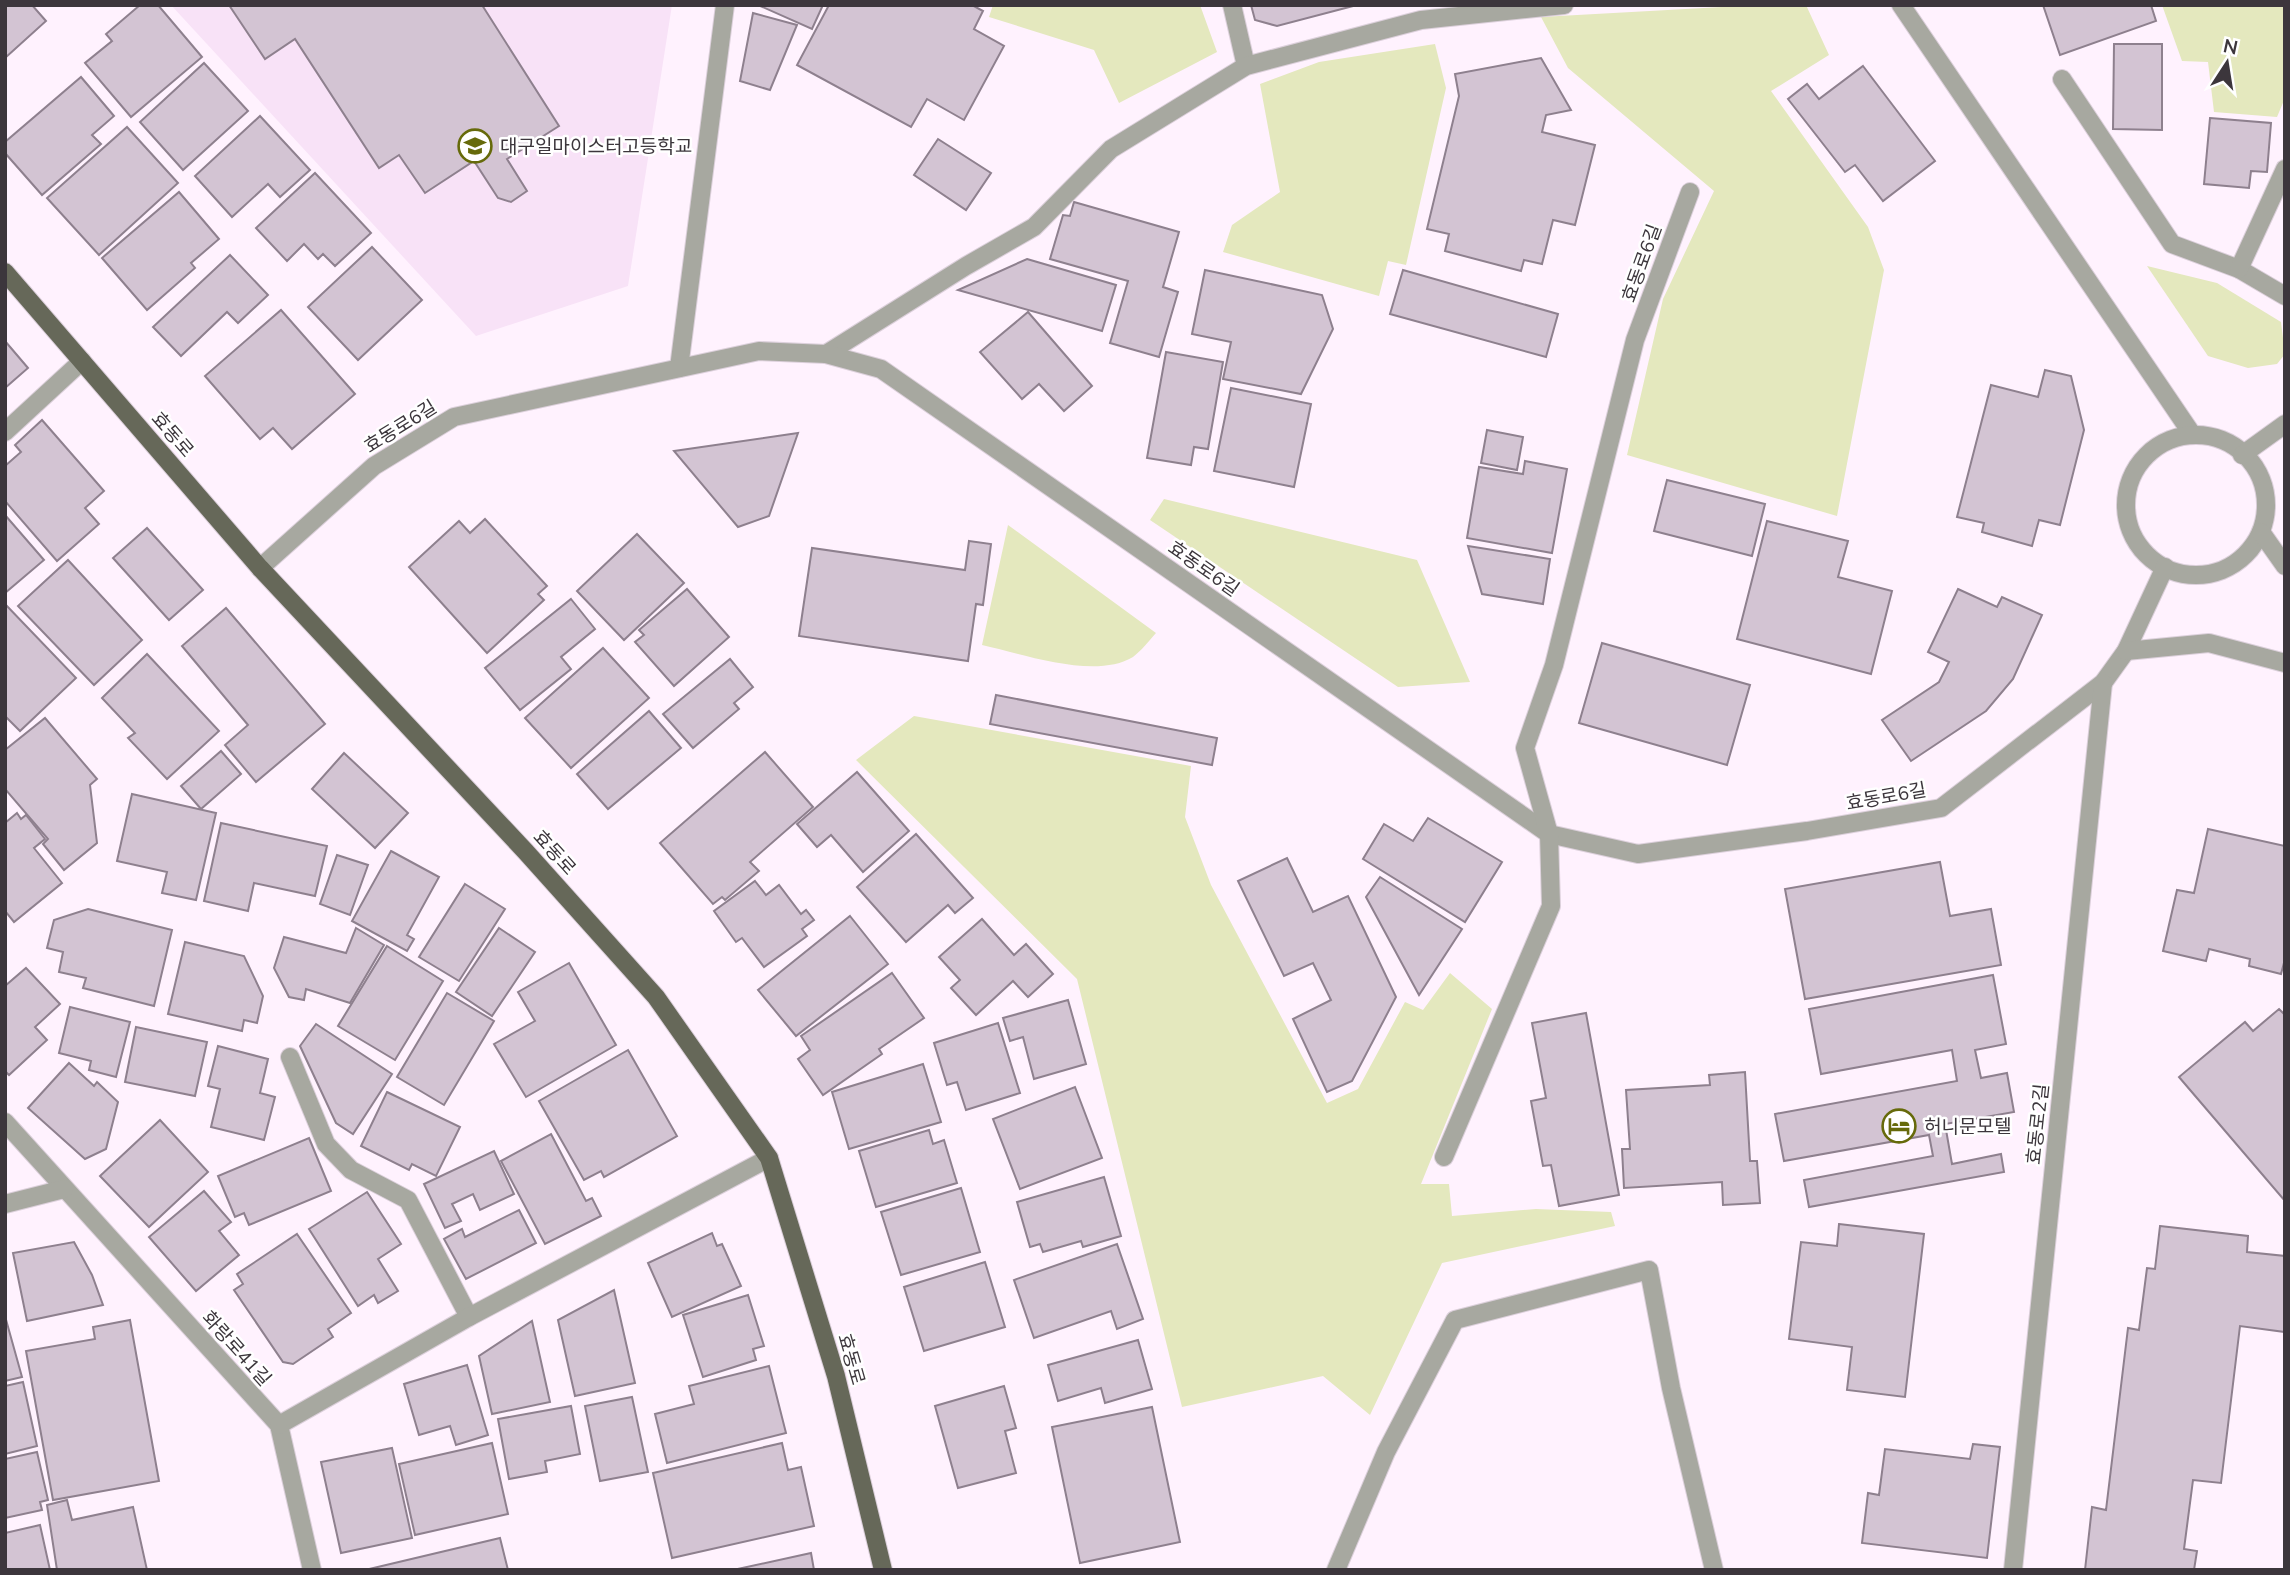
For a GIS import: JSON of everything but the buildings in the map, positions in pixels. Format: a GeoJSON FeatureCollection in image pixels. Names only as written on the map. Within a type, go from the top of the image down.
{"type":"FeatureCollection","features":[{"type":"Feature","properties":{"kind":"main road","name":"효동로"},"geometry":{"type":"LineString","coordinates":[[5,272],[260,569],[526,852],[656,997],[769,1158],[836,1376],[883,1570]]}},
{"type":"Feature","properties":{"kind":"street"},"geometry":{"type":"LineString","coordinates":[[679,368],[725,5]]}},
{"type":"Feature","properties":{"kind":"street"},"geometry":{"type":"LineString","coordinates":[[1232,5],[1246,66]]}},
{"type":"Feature","properties":{"kind":"street"},"geometry":{"type":"LineString","coordinates":[[826,355],[966,266],[1034,227],[1111,149],[1246,66],[1420,20],[1564,5]]}},
{"type":"Feature","properties":{"kind":"street"},"geometry":{"type":"LineString","coordinates":[[1901,5],[2192,434]]}},
{"type":"Feature","properties":{"kind":"street"},"geometry":{"type":"LineString","coordinates":[[2062,79],[2172,244],[2239,269],[2285,296]]}},
{"type":"Feature","properties":{"kind":"street"},"geometry":{"type":"LineString","coordinates":[[2239,269],[2285,169]]}},
{"type":"Feature","properties":{"kind":"street","name":"효동로6길"},"geometry":{"type":"LineString","coordinates":[[1444,1157],[1551,906],[1549,834],[1525,748],[1554,665],[1635,340],[1690,192]]}},
{"type":"Feature","properties":{"kind":"street","name":"효동로6길"},"geometry":{"type":"LineString","coordinates":[[260,569],[374,466],[454,417],[759,351],[826,355],[881,369],[1549,834],[1638,854],[1807,831],[1941,808],[2103,683],[2126,651],[2165,567]]}},
{"type":"Feature","properties":{"kind":"street"},"geometry":{"type":"LineString","coordinates":[[5,432],[82,361]]}},
{"type":"Feature","properties":{"kind":"street"},"geometry":{"type":"LineString","coordinates":[[2242,455],[2285,424]]}},
{"type":"Feature","properties":{"kind":"street"},"geometry":{"type":"LineString","coordinates":[[2192,434],[2214,437],[2242,455],[2253,463],[2264,485],[2267,508],[2261,531],[2248,552],[2231,566],[2209,573],[2186,574],[2165,567],[2146,554],[2133,535],[2126,513],[2127,491],[2135,470],[2150,452],[2169,439],[2192,434]]}},
{"type":"Feature","properties":{"kind":"street"},"geometry":{"type":"LineString","coordinates":[[2261,531],[2285,566]]}},
{"type":"Feature","properties":{"kind":"street"},"geometry":{"type":"LineString","coordinates":[[2126,651],[2209,643],[2285,663]]}},
{"type":"Feature","properties":{"kind":"street","name":"효동로2길"},"geometry":{"type":"LineString","coordinates":[[2013,1570],[2103,683]]}},
{"type":"Feature","properties":{"kind":"street"},"geometry":{"type":"LineString","coordinates":[[290,1057],[326,1144],[351,1170],[408,1200],[470,1317]]}},
{"type":"Feature","properties":{"kind":"street","name":"화랑로41길"},"geometry":{"type":"LineString","coordinates":[[5,1122],[279,1425],[312,1570]]}},
{"type":"Feature","properties":{"kind":"street"},"geometry":{"type":"LineString","coordinates":[[279,1425],[470,1317],[769,1158]]}},
{"type":"Feature","properties":{"kind":"street"},"geometry":{"type":"LineString","coordinates":[[5,1204],[64,1189]]}},
{"type":"Feature","properties":{"kind":"street"},"geometry":{"type":"LineString","coordinates":[[1336,1570],[1386,1452],[1455,1320],[1649,1270],[1671,1388],[1714,1570]]}},
{"type":"Feature","properties":{"kind":"shaded area","name":"대구일마이스터고등학교"},"geometry":{"type":"Polygon","coordinates":[[[171,5],[672,5],[628,286],[476,336],[171,5]]]}},
{"type":"Feature","properties":{"kind":"green space"},"geometry":{"type":"Polygon","coordinates":[[[993,5],[1200,5],[1217,52],[1119,103],[1094,50],[989,17],[993,5]]]}},
{"type":"Feature","properties":{"kind":"green space"},"geometry":{"type":"Polygon","coordinates":[[[1758,5],[1806,5],[1829,55],[1771,91],[1868,227],[1884,270],[1837,516],[1627,455],[1663,299],[1714,191],[1568,68],[1541,17],[1758,5]]]}},
{"type":"Feature","properties":{"kind":"green space"},"geometry":{"type":"Polygon","coordinates":[[[2162,5],[2285,5],[2285,98],[2277,117],[2214,112],[2208,62],[2182,61],[2162,5]]]}},
{"type":"Feature","properties":{"kind":"green space"},"geometry":{"type":"Polygon","coordinates":[[[1435,44],[1446,88],[1406,265],[1388,261],[1379,296],[1223,252],[1232,225],[1280,192],[1260,84],[1319,62],[1435,44]]]}},
{"type":"Feature","properties":{"kind":"green space"},"geometry":{"type":"Polygon","coordinates":[[[2147,266],[2217,283],[2281,322],[2285,354],[2277,364],[2248,368],[2208,356],[2147,266]]]}},
{"type":"Feature","properties":{"kind":"green space"},"geometry":{"type":"Polygon","coordinates":[[[1164,499],[1417,560],[1470,682],[1398,687],[1150,520],[1164,499]]]}},
{"type":"Feature","properties":{"kind":"green space"},"geometry":{"type":"Polygon","coordinates":[[[1008,525],[1156,633],[1133,657],[1099,666],[1059,663],[982,645],[1008,525]]]}},
{"type":"Feature","properties":{"kind":"green space"},"geometry":{"type":"Polygon","coordinates":[[[914,716],[1191,766],[1185,817],[1211,885],[1327,1103],[1358,1089],[1405,1002],[1423,1010],[1450,973],[1492,1009],[1421,1184],[1449,1184],[1452,1216],[1536,1209],[1611,1212],[1615,1226],[1442,1263],[1370,1415],[1323,1376],[1182,1407],[1077,979],[856,760],[914,716]]]}},
{"type":"Feature","properties":{"kind":"place","name":"대구일마이스터고등학교"},"geometry":{"type":"Point","coordinates":[475,146]}},
{"type":"Feature","properties":{"kind":"place","name":"허니문모텔"},"geometry":{"type":"Point","coordinates":[1899,1126]}}]}
